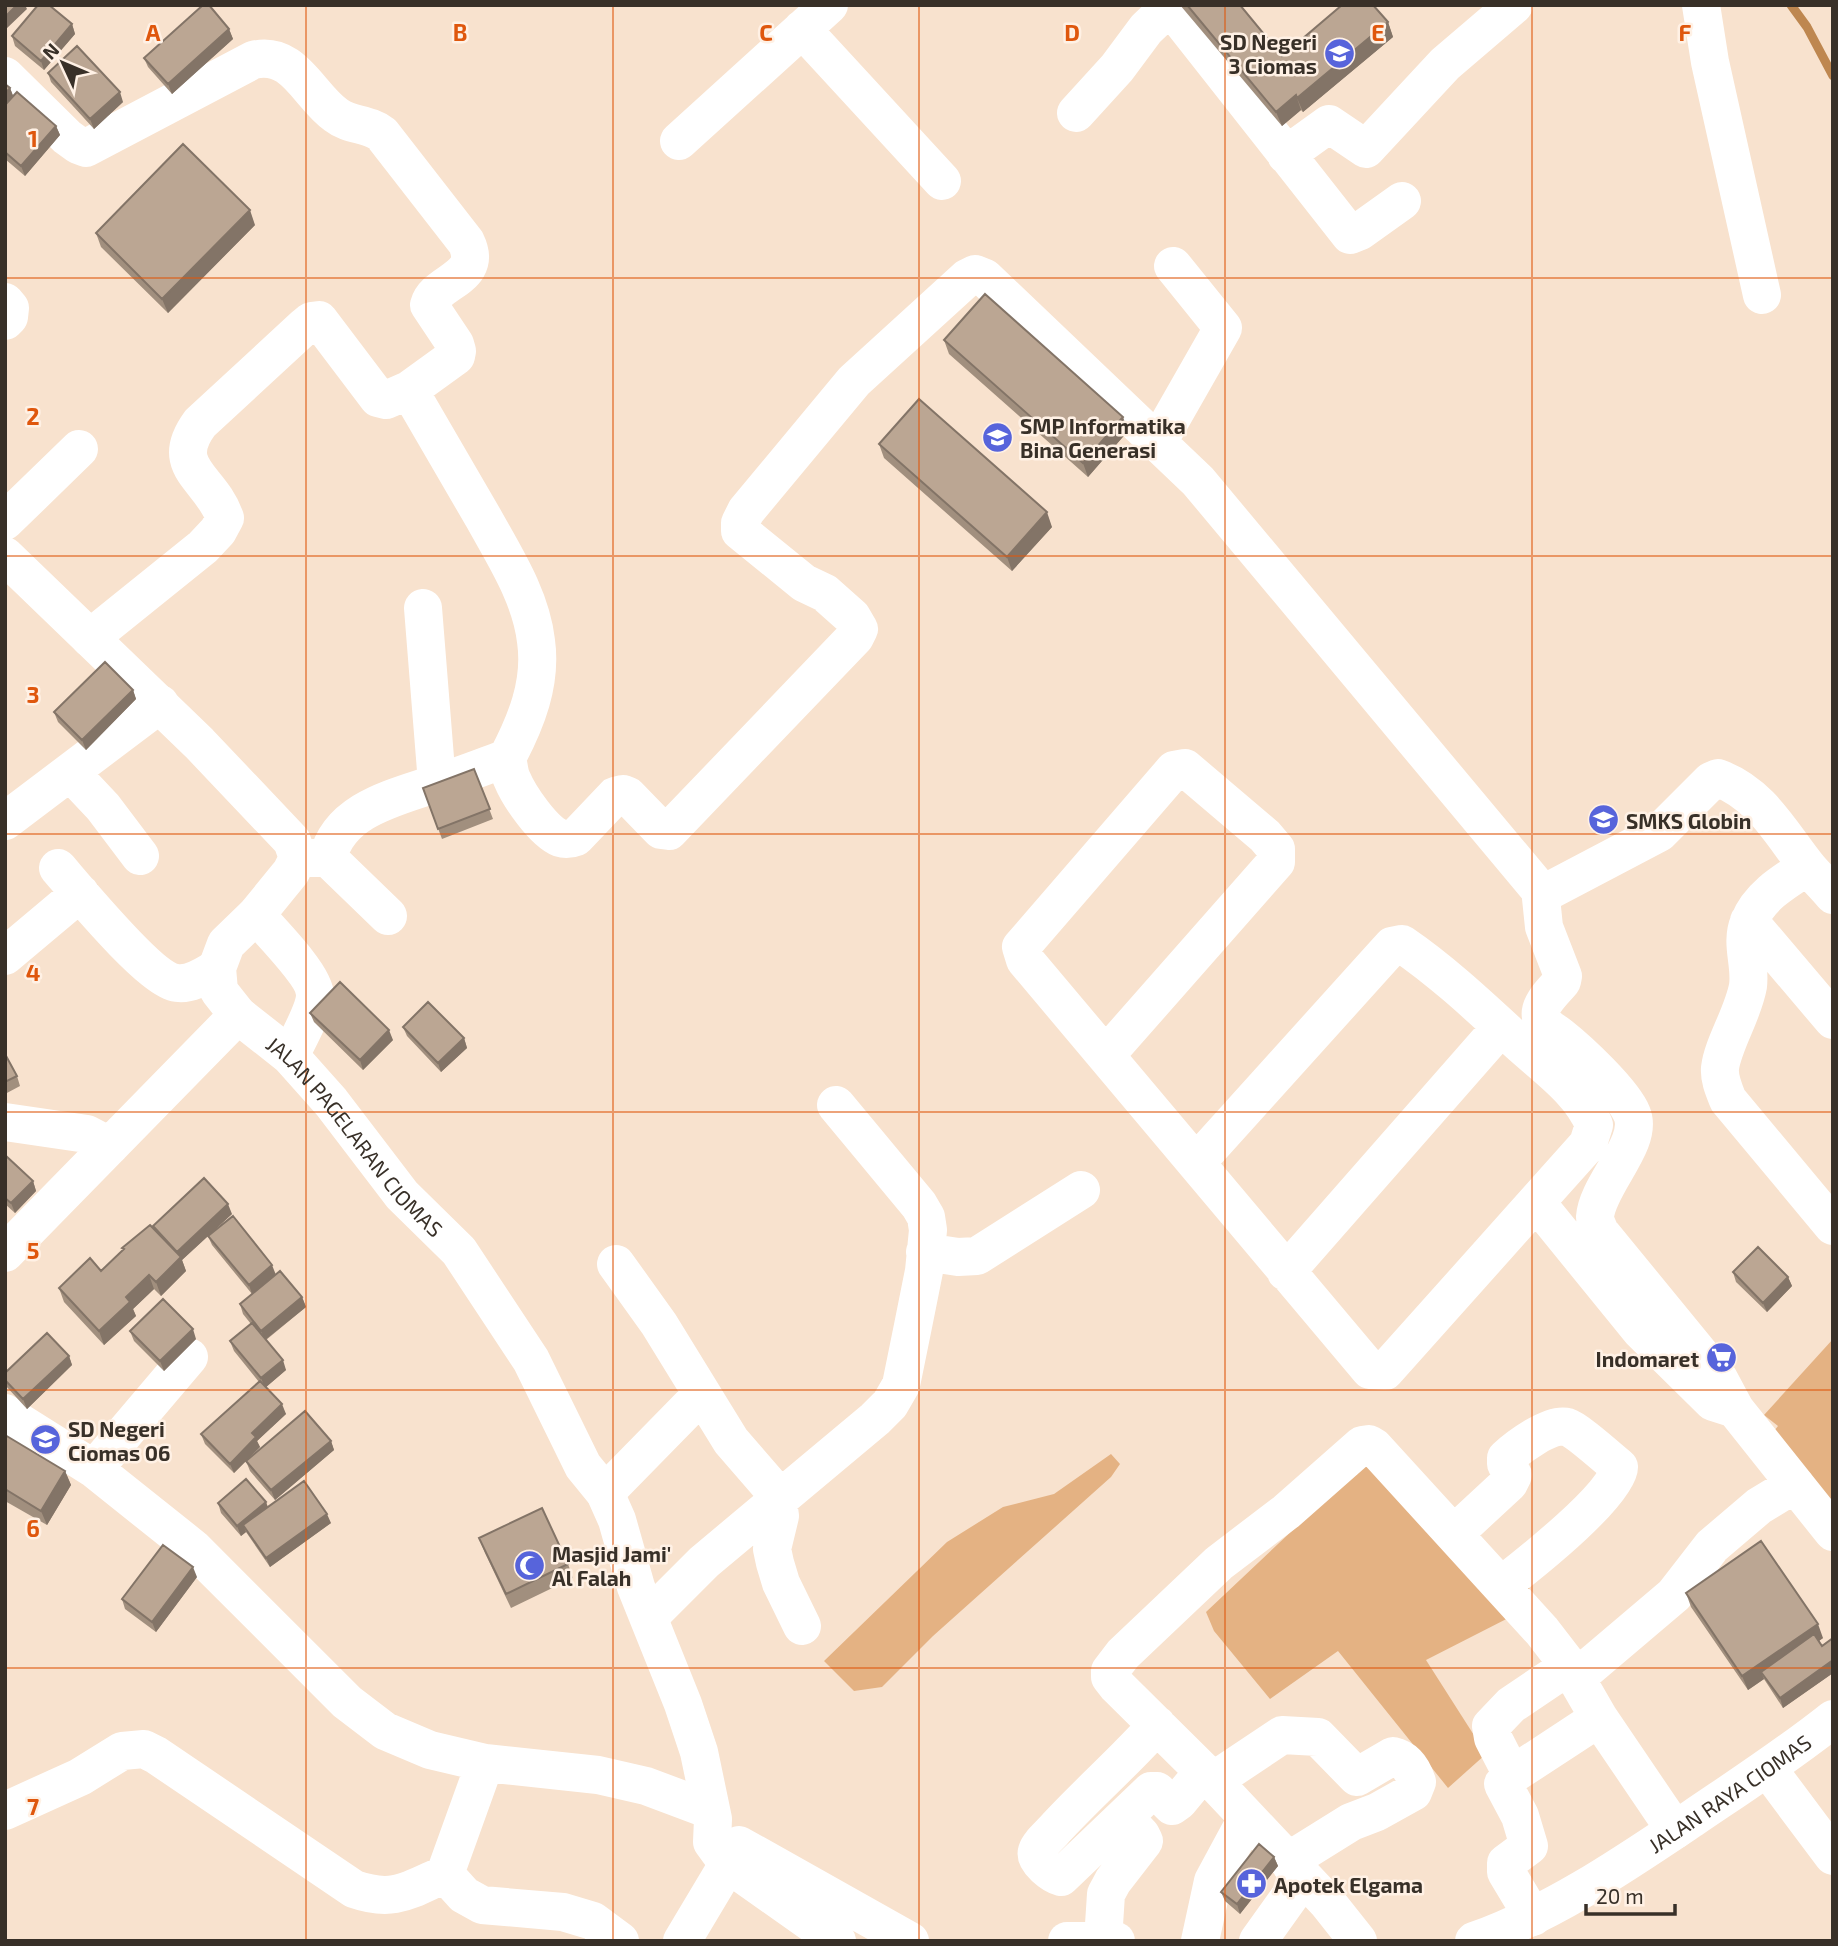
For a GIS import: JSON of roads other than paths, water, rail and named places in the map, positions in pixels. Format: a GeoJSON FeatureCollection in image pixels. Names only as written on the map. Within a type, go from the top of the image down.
{"type":"FeatureCollection","features":[{"type":"Feature","properties":{"kind":"street"},"geometry":{"type":"LineString","coordinates":[[1286,155],[1329,124],[1366,149],[1445,64],[1514,5]]}},
{"type":"Feature","properties":{"kind":"street"},"geometry":{"type":"LineString","coordinates":[[1702,5],[1710,62],[1762,295]]}},
{"type":"Feature","properties":{"kind":"street"},"geometry":{"type":"LineString","coordinates":[[1076,113],[1117,68],[1146,29],[1170,6],[1350,235],[1360,232],[1402,201]]}},
{"type":"Feature","properties":{"kind":"street"},"geometry":{"type":"LineString","coordinates":[[679,141],[815,17],[942,181]]}},
{"type":"Feature","properties":{"kind":"street"},"geometry":{"type":"LineString","coordinates":[[5,76],[67,137],[86,148],[253,60],[267,57],[282,62],[302,79],[335,115],[350,123],[373,127],[382,134],[466,242],[470,254],[467,268],[462,275],[433,295],[429,305],[455,344],[456,356],[409,390],[386,400],[378,398],[323,323],[319,320],[312,321],[200,423],[189,438],[186,452],[191,466],[220,505],[225,518],[218,531],[203,547],[90,638]]}},
{"type":"Feature","properties":{"kind":"street"},"geometry":{"type":"LineString","coordinates":[[1158,442],[1223,328],[1173,266]]}},
{"type":"Feature","properties":{"kind":"street"},"geometry":{"type":"LineString","coordinates":[[409,390],[512,568],[529,612],[536,641],[536,683],[522,729],[507,758],[512,779],[532,811],[546,829],[561,839],[576,837],[615,796],[623,793],[665,832],[669,831],[855,637],[859,629],[852,617],[825,593],[804,583],[740,531],[740,523],[746,511],[854,381],[967,278],[975,274],[985,278],[1198,481],[1543,894]]}},
{"type":"Feature","properties":{"kind":"street"},"geometry":{"type":"LineString","coordinates":[[5,302],[10,308],[9,317],[5,321]]}},
{"type":"Feature","properties":{"kind":"street"},"geometry":{"type":"LineString","coordinates":[[5,521],[79,449]]}},
{"type":"Feature","properties":{"kind":"street"},"geometry":{"type":"LineString","coordinates":[[5,556],[160,704],[292,841],[388,916]]}},
{"type":"Feature","properties":{"kind":"street"},"geometry":{"type":"LineString","coordinates":[[423,608],[437,783]]}},
{"type":"Feature","properties":{"kind":"street"},"geometry":{"type":"LineString","coordinates":[[9,811],[70,772],[160,704]]}},
{"type":"Feature","properties":{"kind":"street"},"geometry":{"type":"LineString","coordinates":[[5,956],[69,880],[154,971],[168,981],[179,984],[192,982],[217,968],[226,944],[256,915],[292,872],[330,846],[351,820],[378,804],[507,758]]}},
{"type":"Feature","properties":{"kind":"street"},"geometry":{"type":"LineString","coordinates":[[1106,1055],[1276,862],[1276,849],[1265,836],[1185,768],[1174,770],[1021,947],[1025,960],[1370,1370],[1385,1371],[1588,1144],[1594,1125],[1589,1112],[1562,1083],[1501,1027],[1402,944],[1392,946],[1196,1162]]}},
{"type":"Feature","properties":{"kind":"street"},"geometry":{"type":"LineString","coordinates":[[70,772],[103,807],[139,856]]}},
{"type":"Feature","properties":{"kind":"street"},"geometry":{"type":"LineString","coordinates":[[1833,895],[1807,867],[1765,810],[1746,792],[1718,778],[1711,781],[1659,833],[1543,894],[1540,906],[1544,927],[1563,976],[1542,1010],[1541,1018],[1548,1028],[1560,1035],[1619,1092],[1635,1123],[1625,1152],[1599,1199],[1594,1219],[1600,1232],[1719,1379],[1735,1409],[1833,1532]]}},
{"type":"Feature","properties":{"kind":"street"},"geometry":{"type":"LineString","coordinates":[[1807,867],[1781,883],[1763,899],[1749,921],[1744,941],[1749,967],[1748,987],[1720,1068],[1721,1082],[1728,1100],[1833,1226]]}},
{"type":"Feature","properties":{"kind":"street"},"geometry":{"type":"LineString","coordinates":[[256,915],[295,960],[312,983],[315,994],[290,1056]]}},
{"type":"Feature","properties":{"kind":"street"},"geometry":{"type":"LineString","coordinates":[[1749,921],[1833,1020]]}},
{"type":"Feature","properties":{"kind":"street","name":"JALAN PAGELARAN CIOMAS"},"geometry":{"type":"LineString","coordinates":[[217,968],[219,991],[238,1015],[290,1056],[331,1102],[402,1195],[459,1251],[531,1360],[583,1466],[605,1493],[617,1520],[636,1587],[699,1752],[712,1814]]}},
{"type":"Feature","properties":{"kind":"street"},"geometry":{"type":"LineString","coordinates":[[5,1253],[238,1015]]}},
{"type":"Feature","properties":{"kind":"street"},"geometry":{"type":"LineString","coordinates":[[1286,1272],[1501,1027]]}},
{"type":"Feature","properties":{"kind":"street"},"geometry":{"type":"LineString","coordinates":[[649,1617],[704,1562],[875,1419],[890,1404],[901,1385],[914,1326],[928,1230],[926,1217],[836,1105]]}},
{"type":"Feature","properties":{"kind":"street"},"geometry":{"type":"LineString","coordinates":[[5,1122],[86,1135],[110,1146]]}},
{"type":"Feature","properties":{"kind":"street"},"geometry":{"type":"LineString","coordinates":[[925,1252],[958,1257],[977,1256],[1081,1190]]}},
{"type":"Feature","properties":{"kind":"street"},"geometry":{"type":"LineString","coordinates":[[1536,1202],[1641,1331],[1685,1377],[1713,1402],[1735,1409]]}},
{"type":"Feature","properties":{"kind":"street"},"geometry":{"type":"LineString","coordinates":[[616,1264],[659,1324],[731,1441],[771,1486],[778,1501],[780,1516],[772,1549],[775,1563],[781,1583],[802,1626]]}},
{"type":"Feature","properties":{"kind":"street"},"geometry":{"type":"LineString","coordinates":[[94,1469],[189,1357]]}},
{"type":"Feature","properties":{"kind":"street"},"geometry":{"type":"LineString","coordinates":[[605,1493],[701,1395]]}},
{"type":"Feature","properties":{"kind":"street"},"geometry":{"type":"LineString","coordinates":[[5,1413],[94,1469],[193,1548],[347,1702],[385,1731],[430,1749],[485,1763],[598,1775],[646,1786],[712,1814],[742,1847],[910,1941]]}},
{"type":"Feature","properties":{"kind":"street"},"geometry":{"type":"LineString","coordinates":[[1454,1534],[1509,1483],[1513,1475],[1506,1464],[1506,1458],[1531,1438],[1562,1426],[1568,1427],[1619,1466],[1620,1472],[1615,1481],[1585,1515],[1534,1561],[1502,1585]]}},
{"type":"Feature","properties":{"kind":"street"},"geometry":{"type":"LineString","coordinates":[[1359,1941],[1247,1818],[1117,1686],[1110,1677],[1110,1671],[1123,1654],[1219,1563],[1286,1513],[1362,1445],[1369,1444],[1374,1447],[1542,1631],[1572,1672],[1599,1718],[1675,1830]]}},
{"type":"Feature","properties":{"kind":"street"},"geometry":{"type":"LineString","coordinates":[[1512,1774],[1493,1738],[1491,1726],[1511,1705],[1572,1672],[1674,1595],[1712,1546],[1759,1506],[1795,1484]]}},
{"type":"Feature","properties":{"kind":"street"},"geometry":{"type":"LineString","coordinates":[[1533,1917],[1506,1872],[1506,1863],[1529,1846],[1520,1816],[1503,1784],[1512,1774],[1599,1718]]}},
{"type":"Feature","properties":{"kind":"street","name":"JALAN RAYA CIOMAS"},"geometry":{"type":"LineString","coordinates":[[1474,1941],[1533,1917],[1645,1851],[1768,1769],[1833,1719]]}},
{"type":"Feature","properties":{"kind":"street"},"geometry":{"type":"LineString","coordinates":[[1157,1725],[1079,1803],[1037,1850],[1036,1855],[1057,1877],[1061,1877],[1151,1791],[1157,1791],[1172,1806],[1208,1777],[1282,1735],[1318,1737],[1357,1777],[1393,1756],[1401,1758],[1410,1768],[1417,1783],[1413,1792],[1377,1812],[1351,1822],[1298,1855],[1297,1871],[1258,1941]]}},
{"type":"Feature","properties":{"kind":"street"},"geometry":{"type":"LineString","coordinates":[[5,1811],[80,1777],[122,1751],[144,1749],[354,1889],[372,1895],[397,1896],[445,1874],[485,1763]]}},
{"type":"Feature","properties":{"kind":"street"},"geometry":{"type":"LineString","coordinates":[[1768,1769],[1833,1856]]}},
{"type":"Feature","properties":{"kind":"street"},"geometry":{"type":"LineString","coordinates":[[712,1814],[712,1842],[728,1864],[837,1941]]}},
{"type":"Feature","properties":{"kind":"street"},"geometry":{"type":"LineString","coordinates":[[1095,1940],[1106,1894],[1144,1841],[1124,1816]]}},
{"type":"Feature","properties":{"kind":"street"},"geometry":{"type":"LineString","coordinates":[[1200,1941],[1213,1881],[1247,1818]]}},
{"type":"Feature","properties":{"kind":"street"},"geometry":{"type":"LineString","coordinates":[[682,1941],[728,1864]]}},
{"type":"Feature","properties":{"kind":"street"},"geometry":{"type":"LineString","coordinates":[[445,1874],[464,1895],[482,1906],[563,1912],[593,1921],[620,1941]]}},
{"type":"Feature","properties":{"kind":"waterway"},"geometry":{"type":"LineString","coordinates":[[1791,5],[1807,27],[1833,76]]}},
{"type":"Feature","properties":{"kind":"place","name":"SD Negeri 3 Ciomas"},"geometry":{"type":"Point","coordinates":[1340,53]}},
{"type":"Feature","properties":{"kind":"place","name":"SMP Informatika Bina Generasi"},"geometry":{"type":"Point","coordinates":[997,437]}},
{"type":"Feature","properties":{"kind":"place","name":"SMKS Globin"},"geometry":{"type":"Point","coordinates":[1603,820]}},
{"type":"Feature","properties":{"kind":"place","name":"Indomaret"},"geometry":{"type":"Point","coordinates":[1722,1358]}},
{"type":"Feature","properties":{"kind":"place","name":"SD Negeri Ciomas 06"},"geometry":{"type":"Point","coordinates":[45,1440]}},
{"type":"Feature","properties":{"kind":"place","name":"Masjid Jami' Al Falah"},"geometry":{"type":"Point","coordinates":[529,1565]}},
{"type":"Feature","properties":{"kind":"place","name":"Apotek Elgama"},"geometry":{"type":"Point","coordinates":[1251,1884]}}]}
